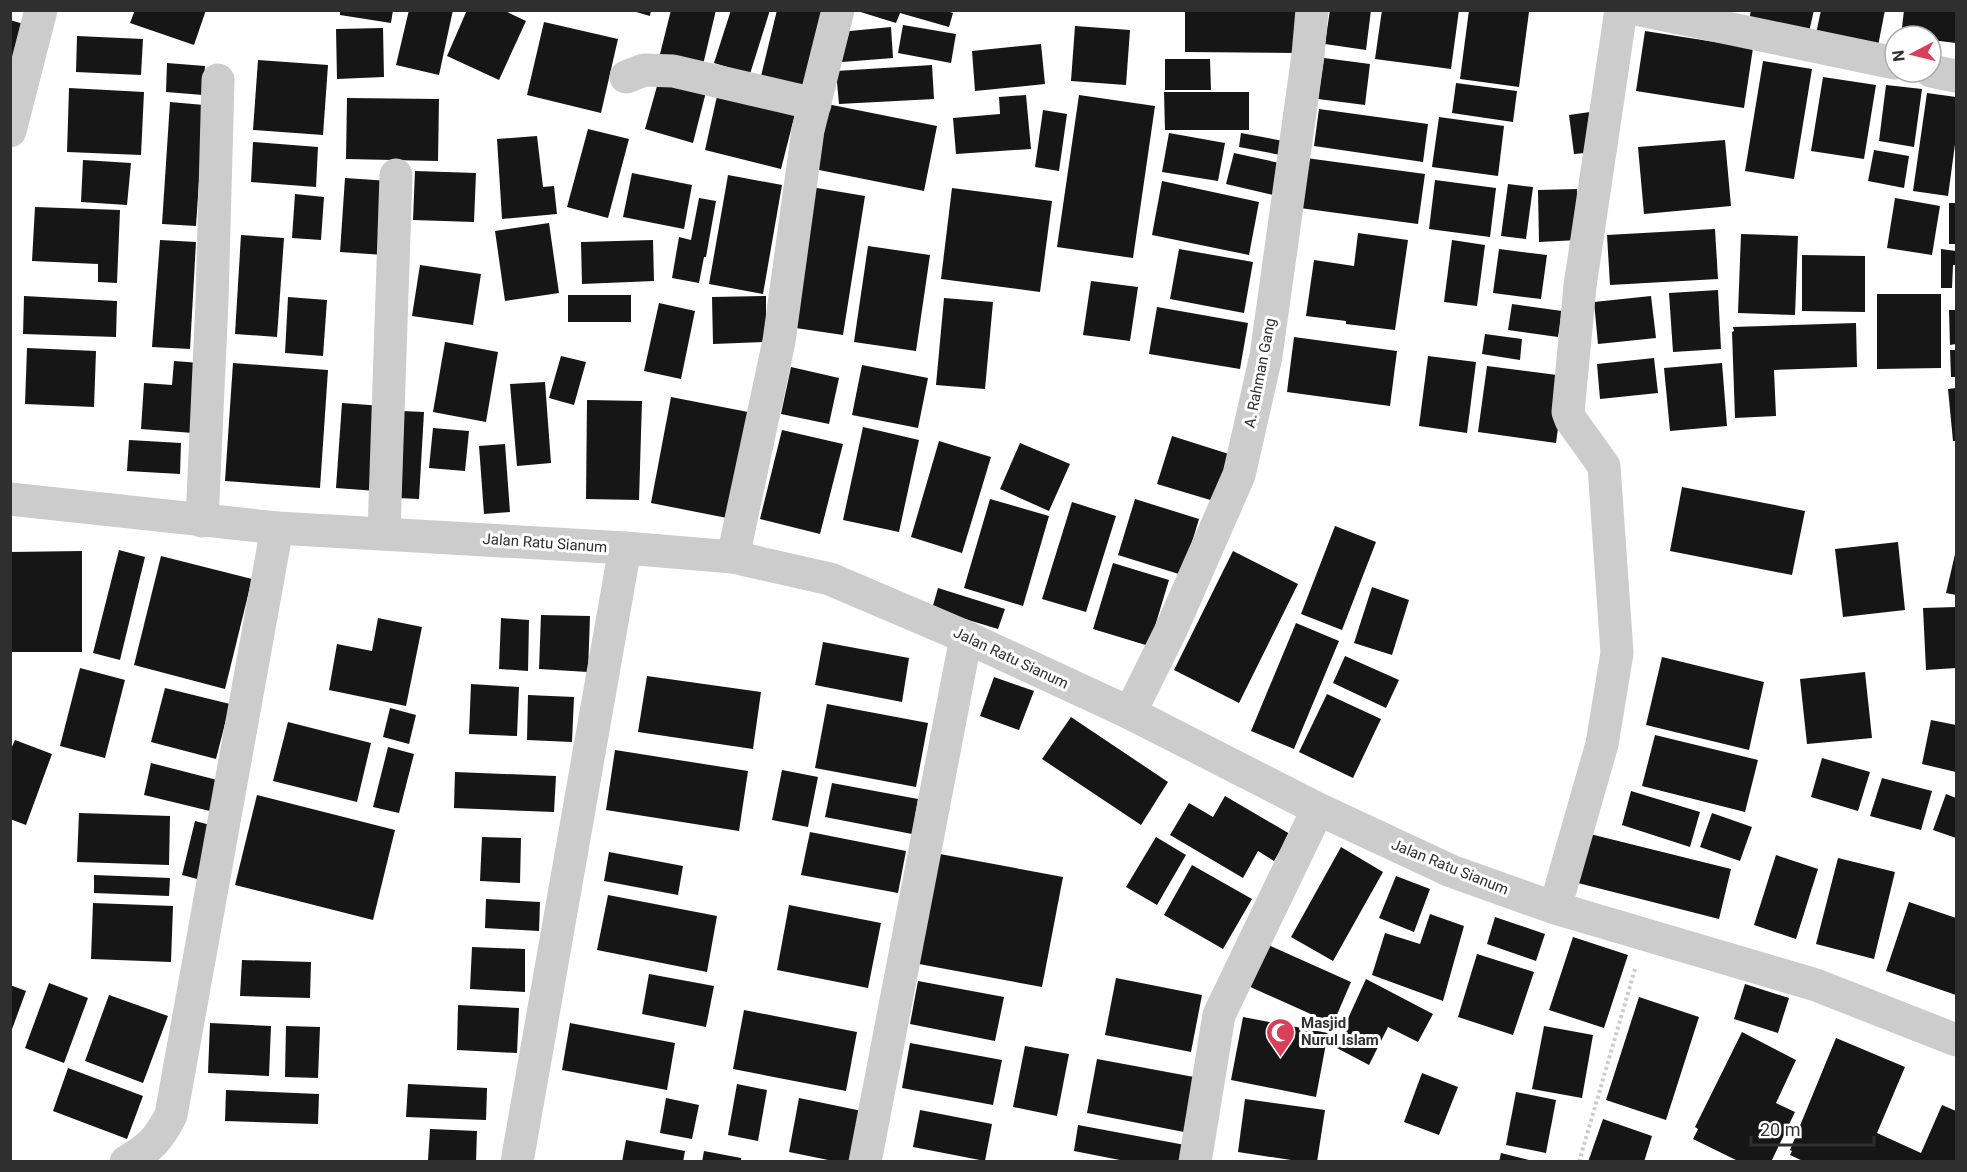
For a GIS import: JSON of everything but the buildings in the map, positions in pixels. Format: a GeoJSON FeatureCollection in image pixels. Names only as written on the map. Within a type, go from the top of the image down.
{"type":"FeatureCollection","features":[{"type":"Feature","properties":{"kind":"street"},"geometry":{"type":"LineString","coordinates":[[10,131],[41,10]]}},
{"type":"Feature","properties":{"kind":"street"},"geometry":{"type":"LineString","coordinates":[[733,557],[779,340],[808,130],[838,10]]}},
{"type":"Feature","properties":{"kind":"street","name":"A. Rahman Gang"},"geometry":{"type":"LineString","coordinates":[[1130,713],[1171,630],[1239,475],[1266,356],[1308,55],[1312,10]]}},
{"type":"Feature","properties":{"kind":"street"},"geometry":{"type":"LineString","coordinates":[[1555,909],[1602,744],[1617,653],[1604,466],[1571,420],[1568,412],[1580,286],[1621,10]]}},
{"type":"Feature","properties":{"kind":"street"},"geometry":{"type":"LineString","coordinates":[[1649,11],[1883,60]]}},
{"type":"Feature","properties":{"kind":"street"},"geometry":{"type":"LineString","coordinates":[[626,77],[644,70],[673,71],[814,104]]}},
{"type":"Feature","properties":{"kind":"street"},"geometry":{"type":"LineString","coordinates":[[202,521],[218,80]]}},
{"type":"Feature","properties":{"kind":"street"},"geometry":{"type":"LineString","coordinates":[[384,533],[396,175]]}},
{"type":"Feature","properties":{"kind":"street","name":"Jalan Ratu Sianum"},"geometry":{"type":"LineString","coordinates":[[10,499],[277,528],[625,548],[733,557],[830,579],[966,637],[1130,713],[1318,809],[1451,871],[1555,909],[1816,985],[1956,1040]]}},
{"type":"Feature","properties":{"kind":"street"},"geometry":{"type":"LineString","coordinates":[[126,1161],[147,1150],[160,1136],[171,1115],[277,528]]}},
{"type":"Feature","properties":{"kind":"street"},"geometry":{"type":"LineString","coordinates":[[517,1161],[625,548]]}},
{"type":"Feature","properties":{"kind":"street"},"geometry":{"type":"LineString","coordinates":[[865,1161],[966,637]]}},
{"type":"Feature","properties":{"kind":"street"},"geometry":{"type":"LineString","coordinates":[[1195,1161],[1219,1015],[1318,809]]}},
{"type":"Feature","properties":{"kind":"path"},"geometry":{"type":"LineString","coordinates":[[1579,1161],[1646,935]]}},
{"type":"Feature","properties":{"kind":"place","name":"Masjid Nurul Islam"},"geometry":{"type":"Point","coordinates":[1280,1058]}}]}
